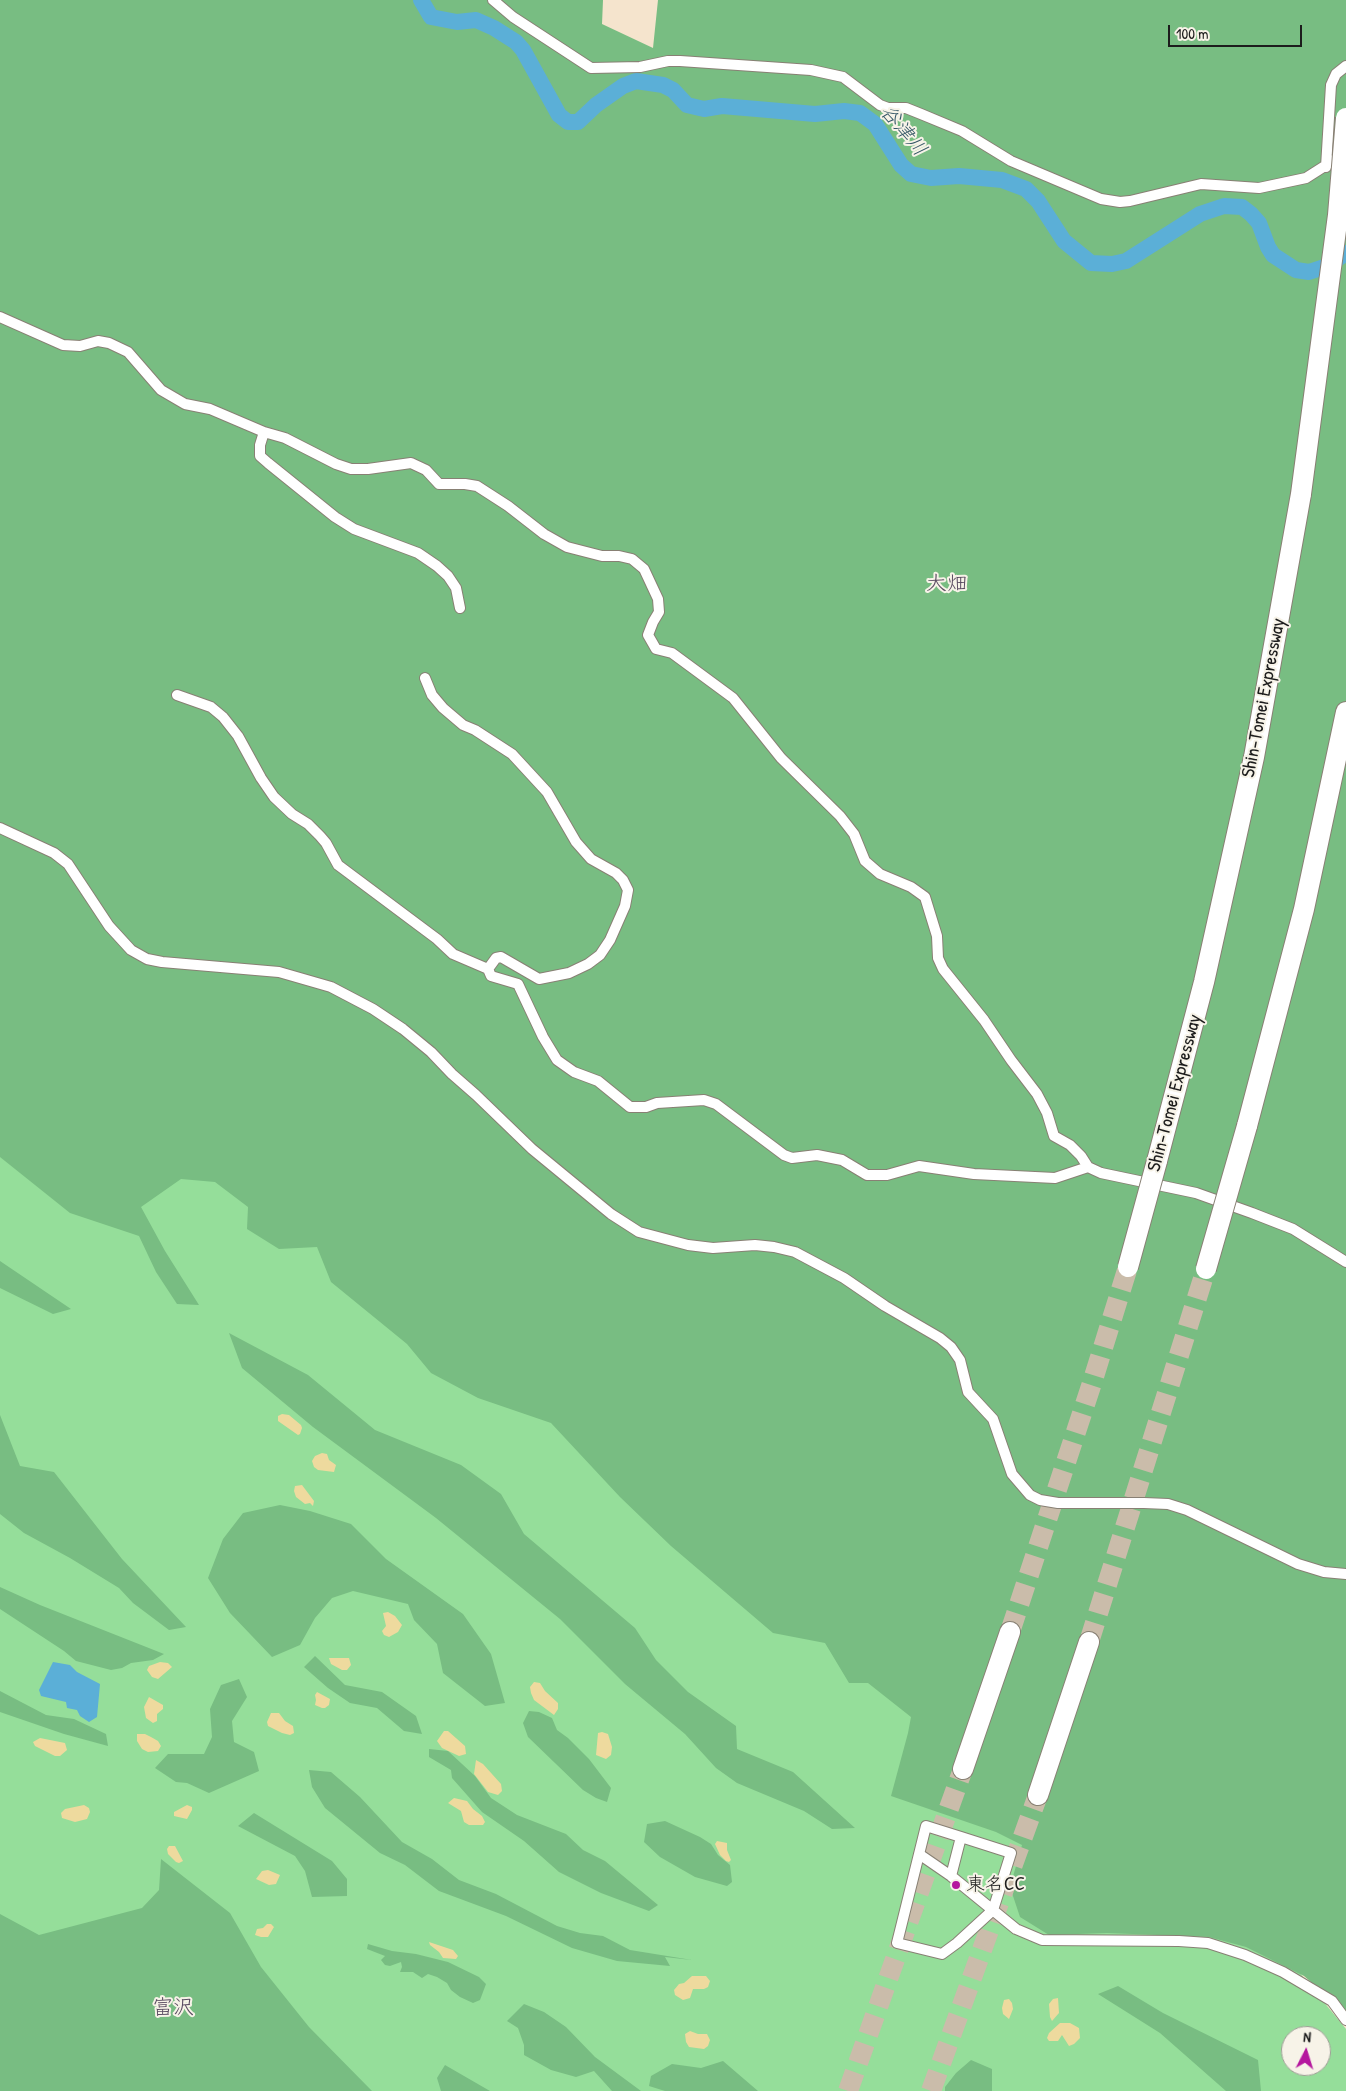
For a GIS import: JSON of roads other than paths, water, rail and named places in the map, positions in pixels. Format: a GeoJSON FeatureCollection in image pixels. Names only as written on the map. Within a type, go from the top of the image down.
{"type":"FeatureCollection","features":[{"type":"Feature","properties":{"kind":"highway","name":"Shin-Tomei Expressway"},"geometry":{"type":"LineString","coordinates":[[1128,1267],[1202,991],[1252,766],[1301,494],[1338,215],[1346,118]]}},
{"type":"Feature","properties":{"kind":"highway"},"geometry":{"type":"LineString","coordinates":[[1206,1270],[1247,1126],[1304,909],[1346,712]]}},
{"type":"Feature","properties":{"kind":"highway"},"geometry":{"type":"LineString","coordinates":[[963,1769],[1010,1632]]}},
{"type":"Feature","properties":{"kind":"highway"},"geometry":{"type":"LineString","coordinates":[[1038,1794],[1089,1642]]}},
{"type":"Feature","properties":{"kind":"street"},"geometry":{"type":"LineString","coordinates":[[493,0],[513,17],[591,68],[640,67],[668,61],[680,61],[810,70],[843,77],[880,105],[888,108],[906,108],[962,131],[1011,161],[1101,199],[1120,202],[1130,201],[1201,184],[1259,188],[1306,178],[1346,153]]}},
{"type":"Feature","properties":{"kind":"street"},"geometry":{"type":"LineString","coordinates":[[1326,167],[1331,85],[1336,74],[1346,66]]}},
{"type":"Feature","properties":{"kind":"street"},"geometry":{"type":"LineString","coordinates":[[0,317],[63,345],[80,346],[98,341],[109,343],[128,352],[161,390],[185,404],[210,409],[264,432],[285,438],[336,464],[351,469],[368,469],[411,463],[426,470],[439,484],[477,486],[508,506],[544,534],[567,547],[602,556],[619,556],[632,559],[644,569],[658,600],[659,612],[648,635],[656,649],[672,653],[733,698],[781,758],[840,816],[854,834],[866,861],[880,874],[911,887],[925,897],[937,936],[938,958],[943,969],[984,1020],[1037,1094],[1047,1113],[1054,1136],[1070,1145],[1088,1166],[1101,1173],[1196,1193],[1252,1213],[1293,1229],[1346,1262]]}},
{"type":"Feature","properties":{"kind":"street"},"geometry":{"type":"LineString","coordinates":[[264,432],[260,445],[260,456],[335,517],[354,529],[418,553],[437,566],[448,576],[456,588],[460,608]]}},
{"type":"Feature","properties":{"kind":"street"},"geometry":{"type":"LineString","coordinates":[[425,678],[432,695],[450,714],[463,725],[494,742],[518,761],[546,792],[576,842],[591,859],[616,873],[623,880],[628,890],[625,906],[610,940],[600,955],[588,964],[569,973],[539,979],[501,957],[496,958],[488,969]]}},
{"type":"Feature","properties":{"kind":"street"},"geometry":{"type":"LineString","coordinates":[[177,695],[211,707],[223,717],[238,736],[261,778],[274,797],[320,836],[338,865],[430,934],[453,954],[488,969],[491,976],[518,984],[543,1037],[557,1060],[574,1072],[598,1081],[630,1107],[646,1107],[657,1102],[704,1100],[716,1104],[784,1155],[792,1158],[817,1155],[842,1160],[867,1175],[886,1174],[919,1166],[974,1174],[1055,1178],[1088,1166]]}},
{"type":"Feature","properties":{"kind":"street"},"geometry":{"type":"LineString","coordinates":[[0,828],[54,853],[68,864],[109,926],[131,950],[147,959],[162,962],[279,972],[331,987],[373,1009],[403,1029],[431,1052],[532,1149],[612,1214],[639,1232],[688,1245],[714,1248],[755,1245],[794,1252],[844,1278],[940,1338],[960,1360],[968,1392],[993,1419],[1012,1474],[1030,1495],[1040,1500],[1058,1503],[1168,1504],[1187,1510],[1298,1564],[1324,1572],[1346,1574]]}},
{"type":"Feature","properties":{"kind":"street"},"geometry":{"type":"LineString","coordinates":[[926,1826],[961,1837],[1012,1853],[993,1910],[942,1954],[898,1943],[926,1826]]}},
{"type":"Feature","properties":{"kind":"street"},"geometry":{"type":"LineString","coordinates":[[951,1876],[961,1837]]}},
{"type":"Feature","properties":{"kind":"street"},"geometry":{"type":"LineString","coordinates":[[919,1854],[951,1876],[1016,1929],[1042,1940],[1208,1943],[1283,1972],[1332,2001],[1346,2020]]}},
{"type":"Feature","properties":{"kind":"water"},"geometry":{"type":"Polygon","coordinates":[[[53,1662],[70,1665],[77,1672],[100,1684],[97,1717],[89,1722],[80,1716],[77,1710],[67,1708],[66,1702],[41,1696],[39,1690],[53,1662]]]}},
{"type":"Feature","properties":{"kind":"waterway","name":"谷津川"},"geometry":{"type":"LineString","coordinates":[[421,0],[431,17],[457,22],[476,20],[494,28],[516,42],[523,50],[559,115],[568,122],[578,122],[596,105],[623,86],[636,81],[663,85],[673,90],[687,105],[704,109],[722,106],[815,114],[844,111],[860,113],[875,124],[901,165],[911,174],[931,178],[959,176],[1002,180],[1026,189],[1038,201],[1064,241],[1091,263],[1112,264],[1126,261],[1200,214],[1224,206],[1242,207],[1251,214],[1259,223],[1273,255],[1296,270],[1309,272],[1327,266],[1346,253]]}},
{"type":"Feature","properties":{"kind":"tunnel"},"geometry":{"type":"LineString","coordinates":[[1010,1632],[1128,1267]]}},
{"type":"Feature","properties":{"kind":"tunnel"},"geometry":{"type":"LineString","coordinates":[[1089,1642],[1206,1269]]}},
{"type":"Feature","properties":{"kind":"tunnel"},"geometry":{"type":"LineString","coordinates":[[848,2091],[963,1769]]}},
{"type":"Feature","properties":{"kind":"tunnel"},"geometry":{"type":"LineString","coordinates":[[931,2091],[1038,1795]]}},
{"type":"Feature","properties":{"kind":"place","name":"東名CC"},"geometry":{"type":"Point","coordinates":[956,1885]}},
{"type":"Feature","properties":{"kind":"district","name":"大畑"},"geometry":{"type":"Point","coordinates":[947,584]}},
{"type":"Feature","properties":{"kind":"district","name":"富沢"},"geometry":{"type":"Point","coordinates":[173,2008]}}]}
